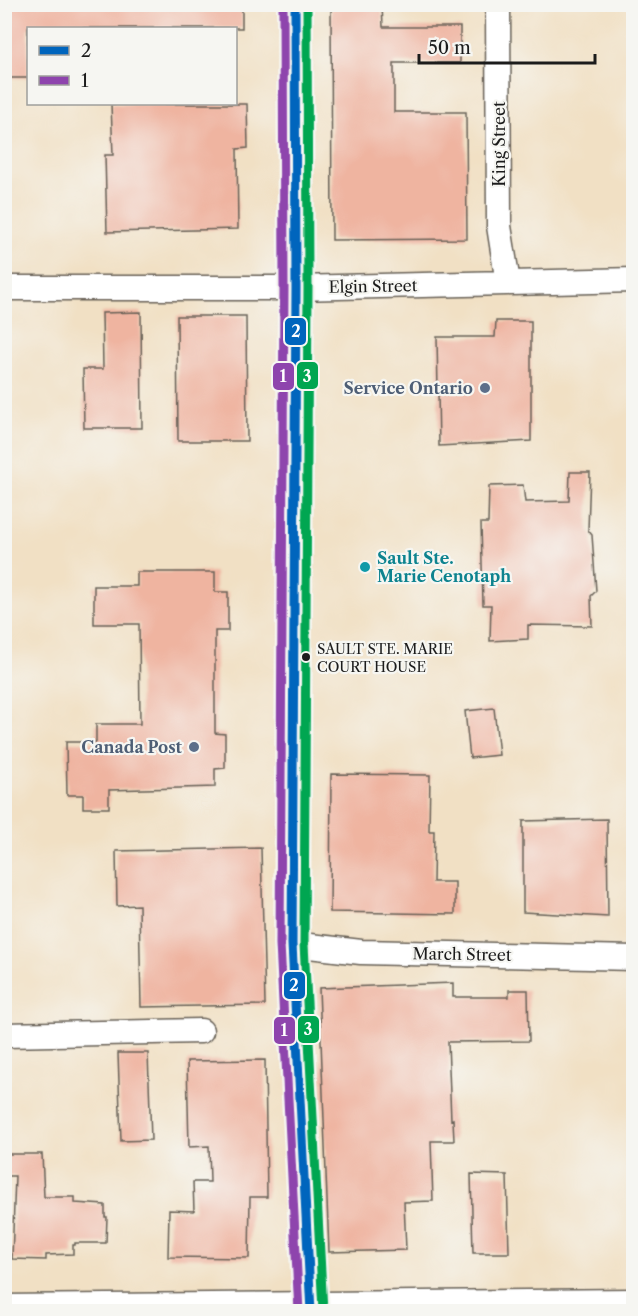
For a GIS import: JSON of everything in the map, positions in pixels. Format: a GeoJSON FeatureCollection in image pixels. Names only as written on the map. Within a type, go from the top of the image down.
{"type":"FeatureCollection","features":[{"type":"Feature","properties":{"kind":"main road"},"geometry":{"type":"LineString","coordinates":[[296,4],[292,944],[311,1308]]}},
{"type":"Feature","properties":{"kind":"street","name":"King Street"},"geometry":{"type":"LineString","coordinates":[[498,4],[499,226],[508,283]]}},
{"type":"Feature","properties":{"kind":"street","name":"Elgin Street"},"geometry":{"type":"LineString","coordinates":[[4,288],[296,288],[633,280]]}},
{"type":"Feature","properties":{"kind":"street","name":"March Street"},"geometry":{"type":"LineString","coordinates":[[292,944],[361,952],[633,958]]}},
{"type":"Feature","properties":{"kind":"street"},"geometry":{"type":"LineString","coordinates":[[4,1035],[201,1031]]}},
{"type":"Feature","properties":{"kind":"street"},"geometry":{"type":"LineString","coordinates":[[4,1307],[311,1308],[633,1301]]}},
{"type":"Feature","properties":{"kind":"building"},"geometry":{"type":"Polygon","coordinates":[[[4,4],[242,4],[242,28],[27,27],[27,78],[4,78],[4,4]]]}},
{"type":"Feature","properties":{"kind":"building"},"geometry":{"type":"Polygon","coordinates":[[[331,4],[382,4],[383,27],[460,27],[460,63],[394,63],[394,112],[466,112],[467,239],[332,240],[331,4]]]}},
{"type":"Feature","properties":{"kind":"building"},"geometry":{"type":"Polygon","coordinates":[[[247,104],[248,148],[237,149],[238,229],[107,232],[105,155],[113,155],[111,105],[247,104]]]}},
{"type":"Feature","properties":{"kind":"building"},"geometry":{"type":"Polygon","coordinates":[[[141,312],[142,428],[84,428],[83,369],[103,369],[102,313],[141,312]]]}},
{"type":"Feature","properties":{"kind":"building"},"geometry":{"type":"Polygon","coordinates":[[[177,316],[246,316],[247,441],[178,441],[177,316]]]}},
{"type":"Feature","properties":{"kind":"building","name":"Service Ontario"},"geometry":{"type":"Polygon","coordinates":[[[496,321],[531,321],[531,441],[439,446],[437,337],[495,337],[496,321]]]}},
{"type":"Feature","properties":{"kind":"building"},"geometry":{"type":"Polygon","coordinates":[[[570,472],[590,472],[588,530],[592,535],[596,591],[591,596],[592,626],[528,625],[528,639],[490,641],[491,605],[483,605],[481,523],[488,523],[489,486],[523,485],[525,502],[569,501],[570,472]]]}},
{"type":"Feature","properties":{"kind":"building"},"geometry":{"type":"Polygon","coordinates":[[[137,572],[215,572],[215,592],[228,592],[228,631],[215,631],[215,733],[225,734],[225,768],[215,769],[215,787],[109,790],[109,808],[83,808],[83,795],[67,795],[66,742],[96,742],[96,724],[140,724],[139,624],[94,624],[94,586],[137,586],[137,572]]]}},
{"type":"Feature","properties":{"kind":"building"},"geometry":{"type":"Polygon","coordinates":[[[494,708],[499,755],[470,758],[465,711],[494,708]]]}},
{"type":"Feature","properties":{"kind":"building"},"geometry":{"type":"Polygon","coordinates":[[[331,774],[430,775],[429,831],[434,831],[433,882],[455,882],[455,914],[330,912],[331,774]]]}},
{"type":"Feature","properties":{"kind":"building"},"geometry":{"type":"Polygon","coordinates":[[[607,819],[608,917],[523,912],[523,821],[607,819]]]}},
{"type":"Feature","properties":{"kind":"building"},"geometry":{"type":"Polygon","coordinates":[[[261,848],[265,1005],[141,1007],[139,905],[117,906],[116,851],[261,848]]]}},
{"type":"Feature","properties":{"kind":"building"},"geometry":{"type":"Polygon","coordinates":[[[453,983],[453,997],[509,997],[509,990],[528,990],[529,1041],[448,1042],[454,1141],[431,1141],[433,1201],[404,1202],[406,1250],[329,1252],[319,988],[453,983]]]}},
{"type":"Feature","properties":{"kind":"building"},"geometry":{"type":"Polygon","coordinates":[[[118,1053],[148,1053],[151,1140],[121,1141],[118,1053]]]}},
{"type":"Feature","properties":{"kind":"building"},"geometry":{"type":"Polygon","coordinates":[[[265,1060],[267,1197],[250,1197],[249,1258],[168,1257],[169,1210],[194,1211],[193,1182],[210,1182],[209,1146],[189,1147],[187,1061],[265,1060]]]}},
{"type":"Feature","properties":{"kind":"building"},"geometry":{"type":"Polygon","coordinates":[[[4,1154],[42,1154],[44,1197],[75,1197],[75,1203],[105,1205],[106,1243],[75,1243],[73,1254],[46,1255],[46,1260],[12,1259],[15,1176],[4,1176],[4,1154]]]}},
{"type":"Feature","properties":{"kind":"building"},"geometry":{"type":"Polygon","coordinates":[[[471,1174],[507,1175],[509,1253],[473,1253],[471,1174]]]}},
{"type":"Feature","properties":{"kind":"transit line","name":"1"},"geometry":{"type":"LineString","coordinates":[[283,4],[284,288],[280,944],[299,1312]]}},
{"type":"Feature","properties":{"kind":"transit line","name":"2"},"geometry":{"type":"LineString","coordinates":[[295,4],[296,288],[292,944],[311,1312]]}},
{"type":"Feature","properties":{"kind":"transit line","name":"3"},"geometry":{"type":"LineString","coordinates":[[307,4],[308,288],[304,944],[323,1311]]}},
{"type":"Feature","properties":{"kind":"place","name":"Service Ontario"},"geometry":{"type":"Point","coordinates":[485,388]}},
{"type":"Feature","properties":{"kind":"place","name":"Sault Ste. Marie Cenotaph"},"geometry":{"type":"Point","coordinates":[365,567]}},
{"type":"Feature","properties":{"kind":"place","name":"SAULT STE. MARIE COURT HOUSE"},"geometry":{"type":"Point","coordinates":[306,657]}},
{"type":"Feature","properties":{"kind":"place","name":"Canada Post"},"geometry":{"type":"Point","coordinates":[194,747]}}]}
